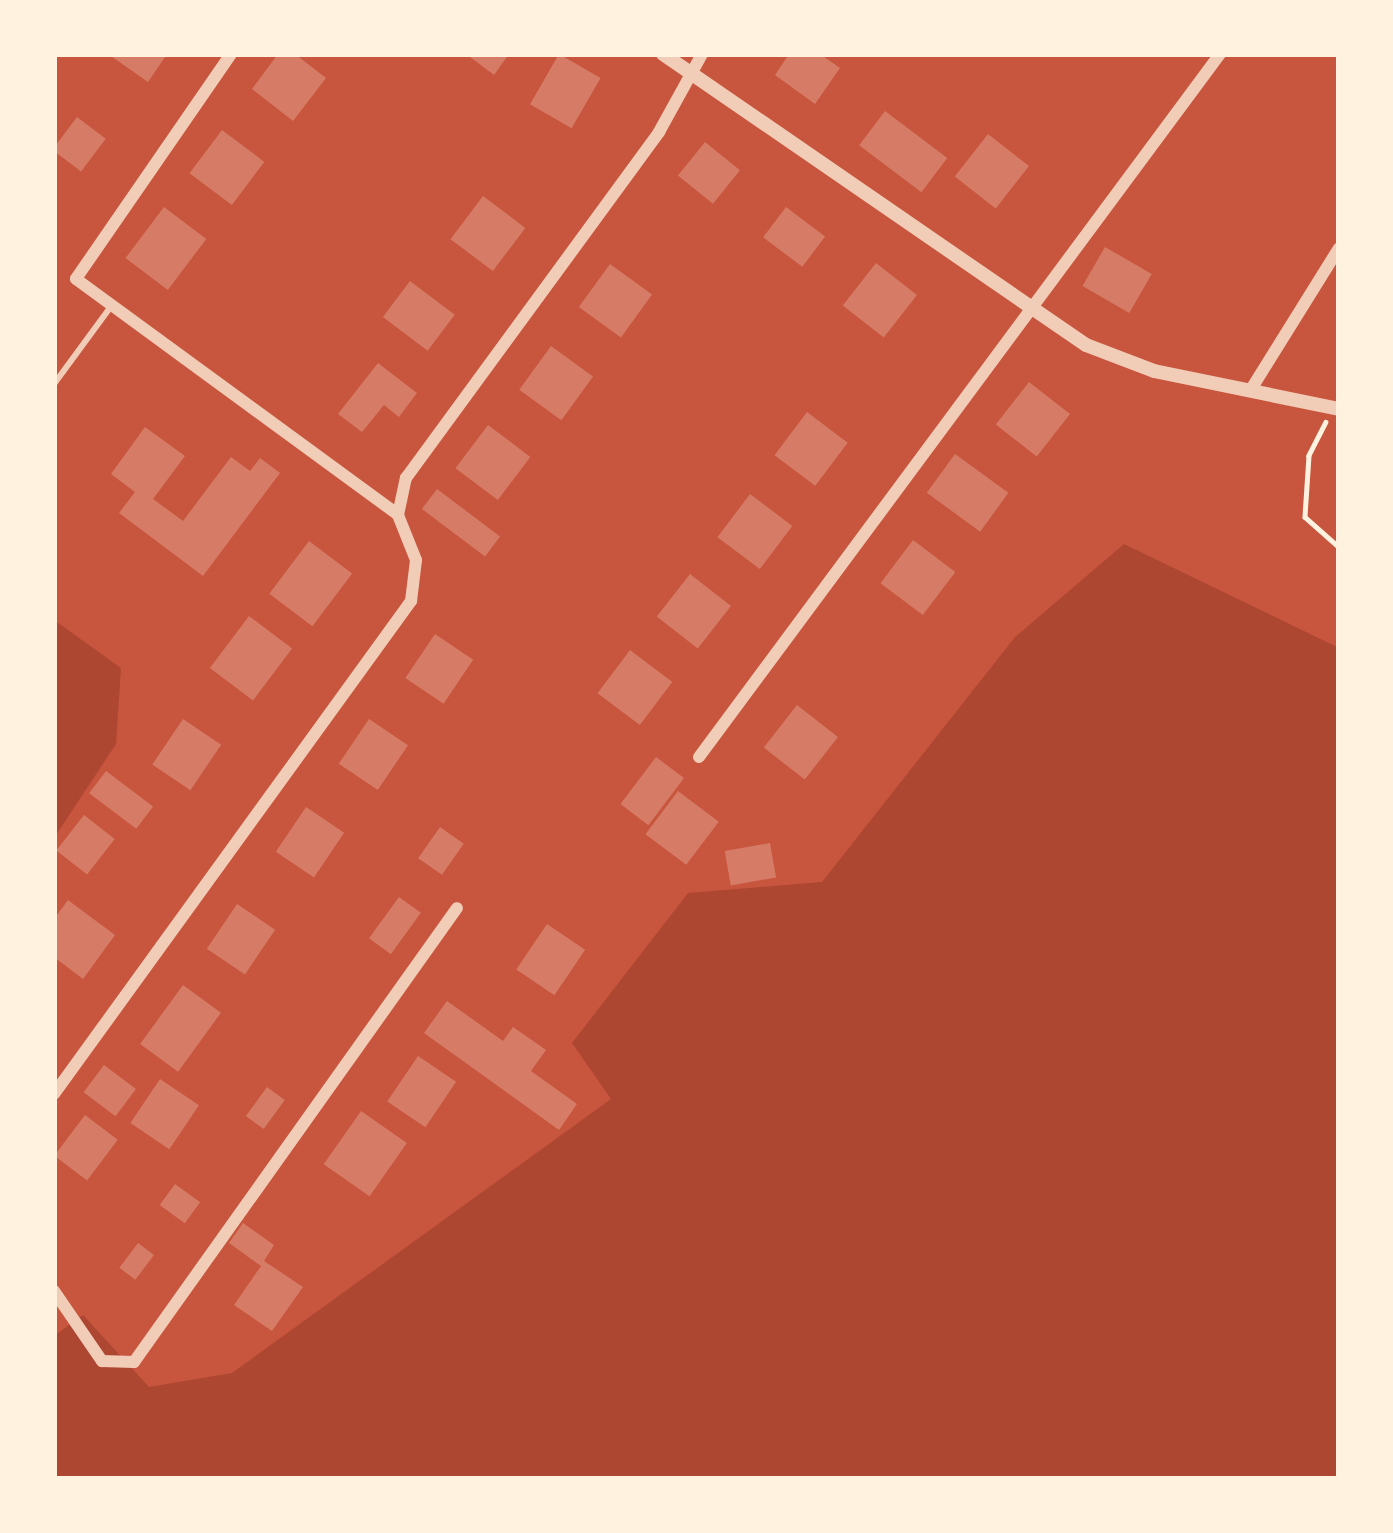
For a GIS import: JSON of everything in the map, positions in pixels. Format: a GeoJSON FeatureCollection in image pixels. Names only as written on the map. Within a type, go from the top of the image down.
{"type":"FeatureCollection","features":[{"type":"Feature","properties":{"kind":"street"},"geometry":{"type":"LineString","coordinates":[[54,1094],[411,601],[416,560],[398,515],[82,288],[76,269],[231,54]]}},
{"type":"Feature","properties":{"kind":"street"},"geometry":{"type":"LineString","coordinates":[[663,54],[1030,314],[1154,371],[1336,408]]}},
{"type":"Feature","properties":{"kind":"street"},"geometry":{"type":"LineString","coordinates":[[398,515],[406,478],[659,131],[702,54]]}},
{"type":"Feature","properties":{"kind":"street"},"geometry":{"type":"LineString","coordinates":[[699,757],[1220,54]]}},
{"type":"Feature","properties":{"kind":"street"},"geometry":{"type":"LineString","coordinates":[[1250,391],[1339,248]]}},
{"type":"Feature","properties":{"kind":"street"},"geometry":{"type":"LineString","coordinates":[[54,1291],[103,1361],[134,1362],[457,908]]}},
{"type":"Feature","properties":{"kind":"lane"},"geometry":{"type":"LineString","coordinates":[[54,384],[109,309]]}},
{"type":"Feature","properties":{"kind":"path"},"geometry":{"type":"LineString","coordinates":[[1336,408],[1309,456],[1305,517],[1339,547]]}},
{"type":"Feature","properties":{"kind":"shaded area"},"geometry":{"type":"Polygon","coordinates":[[[1124,544],[1339,648],[1339,1479],[54,1479],[54,1336],[83,1315],[149,1387],[232,1373],[611,1099],[572,1043],[688,893],[822,882],[1015,637],[1124,544]]]}},
{"type":"Feature","properties":{"kind":"shaded area"},"geometry":{"type":"Polygon","coordinates":[[[54,620],[121,668],[116,744],[54,838],[54,620]]]}},
{"type":"Feature","properties":{"kind":"building"},"geometry":{"type":"Polygon","coordinates":[[[108,54],[167,54],[148,82],[108,54]]]}},
{"type":"Feature","properties":{"kind":"building"},"geometry":{"type":"Polygon","coordinates":[[[278,54],[295,54],[326,78],[293,121],[252,89],[278,54]]]}},
{"type":"Feature","properties":{"kind":"building"},"geometry":{"type":"Polygon","coordinates":[[[466,54],[509,54],[494,75],[466,54]]]}},
{"type":"Feature","properties":{"kind":"building"},"geometry":{"type":"Polygon","coordinates":[[[559,54],[601,78],[572,128],[530,104],[559,54]]]}},
{"type":"Feature","properties":{"kind":"building"},"geometry":{"type":"Polygon","coordinates":[[[789,54],[820,54],[840,68],[815,104],[775,75],[789,54]]]}},
{"type":"Feature","properties":{"kind":"building"},"geometry":{"type":"Polygon","coordinates":[[[885,111],[947,158],[921,192],[859,145],[885,111]]]}},
{"type":"Feature","properties":{"kind":"building"},"geometry":{"type":"Polygon","coordinates":[[[77,117],[106,139],[81,171],[54,151],[77,117]]]}},
{"type":"Feature","properties":{"kind":"building"},"geometry":{"type":"Polygon","coordinates":[[[222,130],[264,162],[232,205],[190,173],[222,130]]]}},
{"type":"Feature","properties":{"kind":"building"},"geometry":{"type":"Polygon","coordinates":[[[988,134],[1029,166],[996,209],[955,177],[988,134]]]}},
{"type":"Feature","properties":{"kind":"building"},"geometry":{"type":"Polygon","coordinates":[[[705,142],[740,170],[713,204],[678,175],[705,142]]]}},
{"type":"Feature","properties":{"kind":"building"},"geometry":{"type":"Polygon","coordinates":[[[483,196],[525,228],[493,271],[451,239],[483,196]]]}},
{"type":"Feature","properties":{"kind":"building"},"geometry":{"type":"Polygon","coordinates":[[[164,207],[206,239],[168,290],[125,258],[164,207]]]}},
{"type":"Feature","properties":{"kind":"building"},"geometry":{"type":"Polygon","coordinates":[[[786,207],[825,236],[802,267],[763,237],[786,207]]]}},
{"type":"Feature","properties":{"kind":"building"},"geometry":{"type":"Polygon","coordinates":[[[1105,247],[1152,274],[1129,313],[1082,286],[1105,247]]]}},
{"type":"Feature","properties":{"kind":"building"},"geometry":{"type":"Polygon","coordinates":[[[876,263],[917,295],[884,338],[843,306],[876,263]]]}},
{"type":"Feature","properties":{"kind":"building"},"geometry":{"type":"Polygon","coordinates":[[[610,264],[652,295],[621,337],[579,307],[610,264]]]}},
{"type":"Feature","properties":{"kind":"building"},"geometry":{"type":"Polygon","coordinates":[[[410,281],[455,315],[428,351],[383,317],[410,281]]]}},
{"type":"Feature","properties":{"kind":"building"},"geometry":{"type":"Polygon","coordinates":[[[551,346],[593,377],[561,420],[519,390],[551,346]]]}},
{"type":"Feature","properties":{"kind":"building"},"geometry":{"type":"Polygon","coordinates":[[[378,363],[417,393],[399,417],[384,405],[362,432],[338,414],[378,363]]]}},
{"type":"Feature","properties":{"kind":"building"},"geometry":{"type":"Polygon","coordinates":[[[1029,382],[1070,414],[1037,457],[996,425],[1029,382]]]}},
{"type":"Feature","properties":{"kind":"building"},"geometry":{"type":"Polygon","coordinates":[[[807,412],[848,443],[815,486],[775,455],[807,412]]]}},
{"type":"Feature","properties":{"kind":"building"},"geometry":{"type":"Polygon","coordinates":[[[488,425],[530,457],[498,500],[456,468],[488,425]]]}},
{"type":"Feature","properties":{"kind":"building"},"geometry":{"type":"Polygon","coordinates":[[[145,427],[185,456],[153,499],[183,521],[231,457],[250,471],[260,458],[280,473],[203,576],[119,513],[135,492],[111,474],[145,427]]]}},
{"type":"Feature","properties":{"kind":"building"},"geometry":{"type":"Polygon","coordinates":[[[955,454],[1008,493],[980,532],[927,493],[955,454]]]}},
{"type":"Feature","properties":{"kind":"building"},"geometry":{"type":"Polygon","coordinates":[[[437,489],[500,537],[485,557],[422,509],[437,489]]]}},
{"type":"Feature","properties":{"kind":"building"},"geometry":{"type":"Polygon","coordinates":[[[750,494],[792,526],[760,569],[718,537],[750,494]]]}},
{"type":"Feature","properties":{"kind":"building"},"geometry":{"type":"Polygon","coordinates":[[[913,540],[955,572],[923,615],[881,583],[913,540]]]}},
{"type":"Feature","properties":{"kind":"building"},"geometry":{"type":"Polygon","coordinates":[[[309,541],[352,573],[312,626],[269,594],[309,541]]]}},
{"type":"Feature","properties":{"kind":"building"},"geometry":{"type":"Polygon","coordinates":[[[690,574],[731,606],[698,649],[657,617],[690,574]]]}},
{"type":"Feature","properties":{"kind":"building"},"geometry":{"type":"Polygon","coordinates":[[[249,616],[292,648],[253,700],[210,668],[249,616]]]}},
{"type":"Feature","properties":{"kind":"building"},"geometry":{"type":"Polygon","coordinates":[[[435,634],[473,660],[443,704],[405,678],[435,634]]]}},
{"type":"Feature","properties":{"kind":"building"},"geometry":{"type":"Polygon","coordinates":[[[630,650],[672,682],[640,725],[598,693],[630,650]]]}},
{"type":"Feature","properties":{"kind":"building"},"geometry":{"type":"Polygon","coordinates":[[[797,705],[838,737],[805,780],[764,748],[797,705]]]}},
{"type":"Feature","properties":{"kind":"building"},"geometry":{"type":"Polygon","coordinates":[[[183,719],[221,745],[190,790],[152,765],[183,719]]]}},
{"type":"Feature","properties":{"kind":"building"},"geometry":{"type":"Polygon","coordinates":[[[369,719],[408,745],[378,790],[339,764],[369,719]]]}},
{"type":"Feature","properties":{"kind":"building"},"geometry":{"type":"Polygon","coordinates":[[[656,757],[684,778],[648,825],[620,804],[656,757]]]}},
{"type":"Feature","properties":{"kind":"building"},"geometry":{"type":"Polygon","coordinates":[[[106,771],[153,807],[136,829],[89,793],[106,771]]]}},
{"type":"Feature","properties":{"kind":"building"},"geometry":{"type":"Polygon","coordinates":[[[678,791],[719,822],[686,865],[646,834],[678,791]]]}},
{"type":"Feature","properties":{"kind":"building"},"geometry":{"type":"Polygon","coordinates":[[[306,807],[344,833],[314,877],[276,852],[306,807]]]}},
{"type":"Feature","properties":{"kind":"building"},"geometry":{"type":"Polygon","coordinates":[[[84,815],[115,839],[87,874],[56,850],[84,815]]]}},
{"type":"Feature","properties":{"kind":"building"},"geometry":{"type":"Polygon","coordinates":[[[440,827],[464,844],[442,875],[418,858],[440,827]]]}},
{"type":"Feature","properties":{"kind":"building"},"geometry":{"type":"Polygon","coordinates":[[[770,843],[776,877],[731,885],[725,851],[770,843]]]}},
{"type":"Feature","properties":{"kind":"building"},"geometry":{"type":"Polygon","coordinates":[[[399,897],[421,913],[391,954],[369,938],[399,897]]]}},
{"type":"Feature","properties":{"kind":"building"},"geometry":{"type":"Polygon","coordinates":[[[68,900],[115,935],[83,979],[54,957],[54,919],[68,900]]]}},
{"type":"Feature","properties":{"kind":"building"},"geometry":{"type":"Polygon","coordinates":[[[237,904],[275,930],[245,974],[207,949],[237,904]]]}},
{"type":"Feature","properties":{"kind":"building"},"geometry":{"type":"Polygon","coordinates":[[[547,924],[585,950],[554,995],[516,970],[547,924]]]}},
{"type":"Feature","properties":{"kind":"building"},"geometry":{"type":"Polygon","coordinates":[[[183,985],[221,1013],[178,1072],[140,1044],[183,985]]]}},
{"type":"Feature","properties":{"kind":"building"},"geometry":{"type":"Polygon","coordinates":[[[447,1001],[503,1041],[513,1027],[546,1050],[531,1071],[577,1104],[559,1130],[424,1033],[447,1001]]]}},
{"type":"Feature","properties":{"kind":"building"},"geometry":{"type":"Polygon","coordinates":[[[418,1056],[456,1082],[425,1127],[387,1102],[418,1056]]]}},
{"type":"Feature","properties":{"kind":"building"},"geometry":{"type":"Polygon","coordinates":[[[104,1065],[136,1089],[115,1116],[84,1092],[104,1065]]]}},
{"type":"Feature","properties":{"kind":"building"},"geometry":{"type":"Polygon","coordinates":[[[160,1079],[199,1105],[169,1149],[130,1123],[160,1079]]]}},
{"type":"Feature","properties":{"kind":"building"},"geometry":{"type":"Polygon","coordinates":[[[267,1087],[285,1100],[264,1129],[246,1116],[267,1087]]]}},
{"type":"Feature","properties":{"kind":"building"},"geometry":{"type":"Polygon","coordinates":[[[361,1111],[407,1143],[370,1196],[324,1164],[361,1111]]]}},
{"type":"Feature","properties":{"kind":"building"},"geometry":{"type":"Polygon","coordinates":[[[85,1115],[118,1140],[87,1180],[54,1156],[85,1115]]]}},
{"type":"Feature","properties":{"kind":"building"},"geometry":{"type":"Polygon","coordinates":[[[175,1184],[200,1202],[185,1223],[160,1205],[175,1184]]]}},
{"type":"Feature","properties":{"kind":"building"},"geometry":{"type":"Polygon","coordinates":[[[243,1223],[274,1245],[264,1261],[303,1287],[272,1331],[234,1305],[261,1266],[229,1243],[243,1223]]]}},
{"type":"Feature","properties":{"kind":"building"},"geometry":{"type":"Polygon","coordinates":[[[138,1243],[154,1255],[135,1280],[119,1268],[138,1243]]]}}]}
